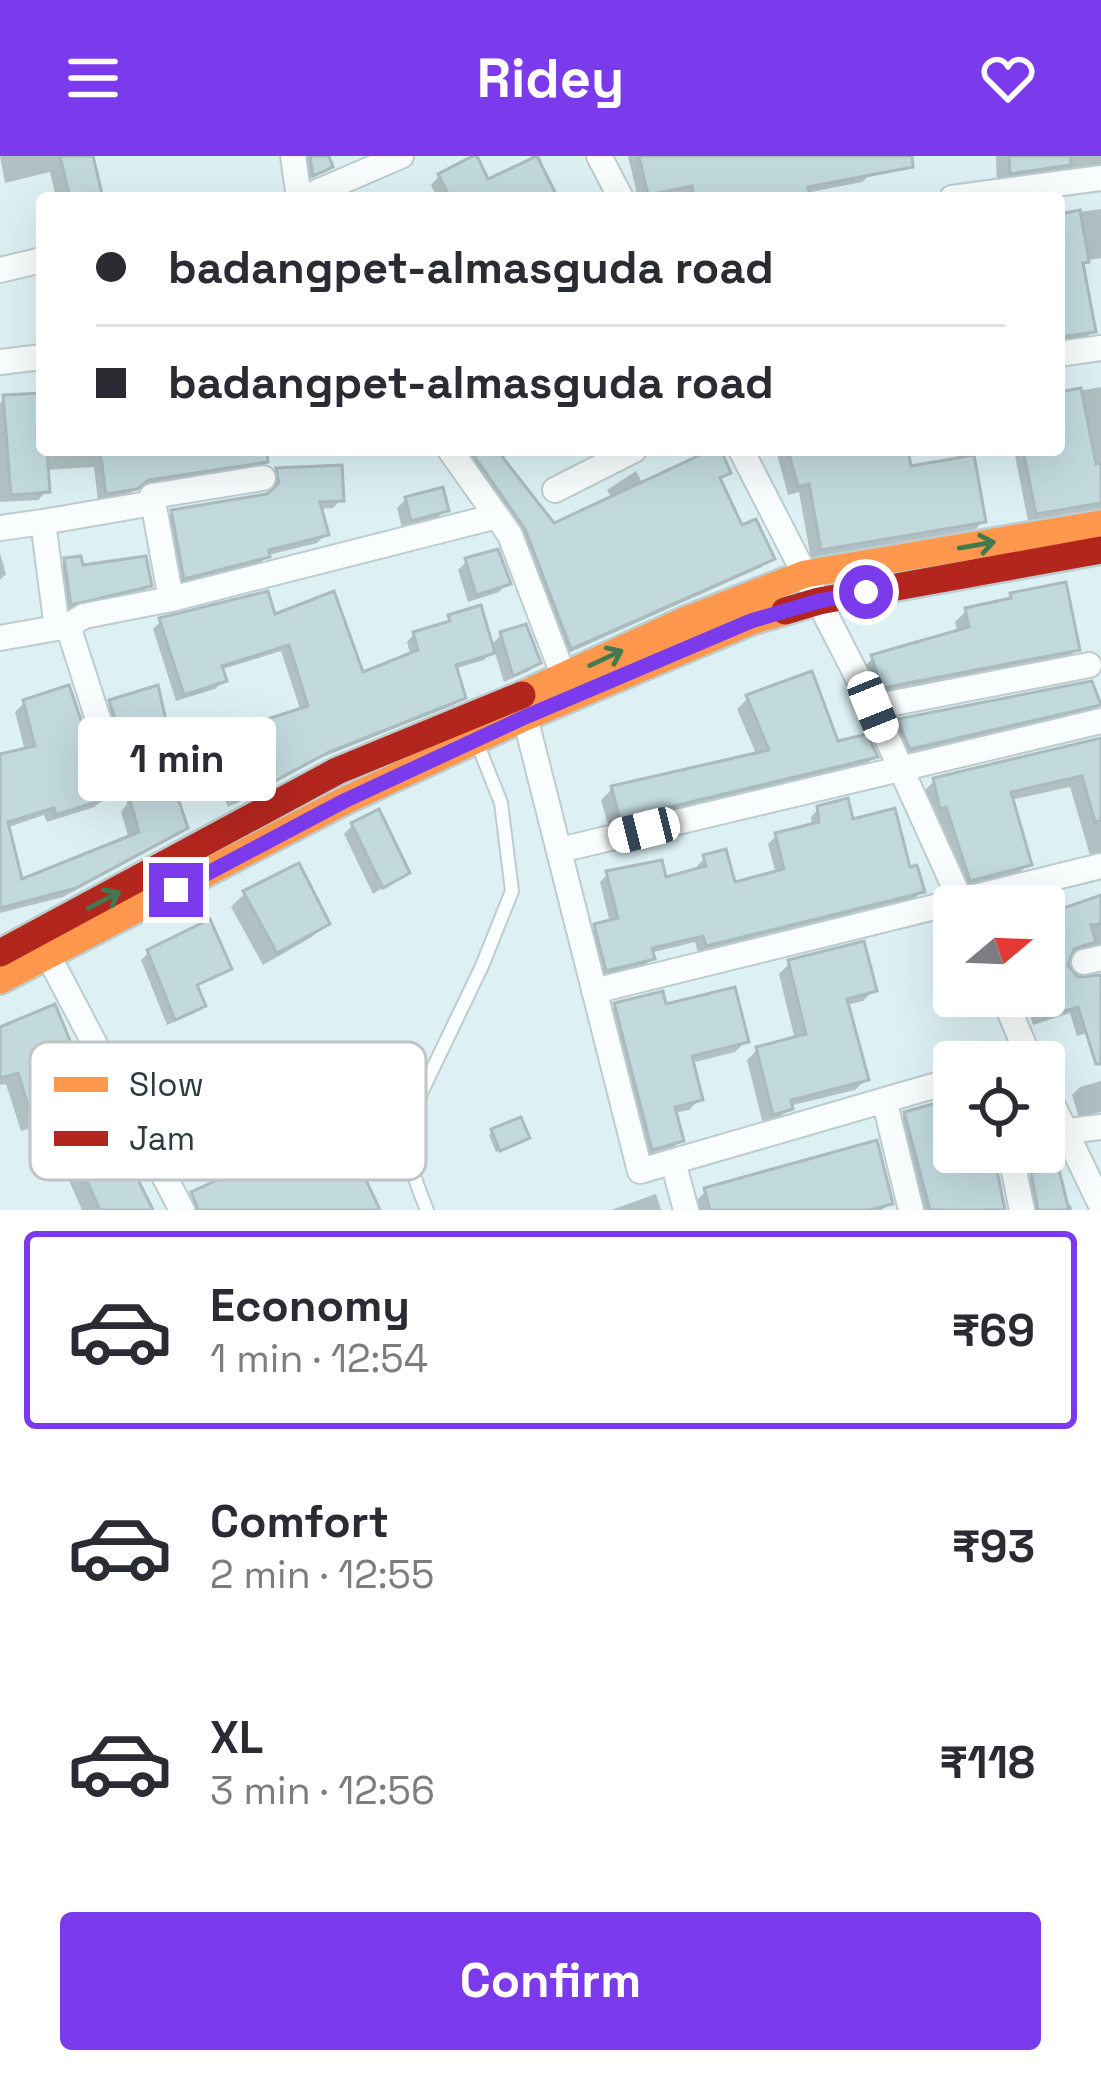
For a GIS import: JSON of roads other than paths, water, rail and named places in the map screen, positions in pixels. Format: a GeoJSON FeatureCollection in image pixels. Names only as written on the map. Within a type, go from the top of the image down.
{"type":"FeatureCollection","features":[{"type":"Feature","properties":{"kind":"street"},"geometry":{"type":"LineString","coordinates":[[293,156],[300,192]]}},
{"type":"Feature","properties":{"kind":"street"},"geometry":{"type":"LineString","coordinates":[[315,192],[401,156]]}},
{"type":"Feature","properties":{"kind":"street"},"geometry":{"type":"LineString","coordinates":[[599,156],[618,192]]}},
{"type":"Feature","properties":{"kind":"street"},"geometry":{"type":"LineString","coordinates":[[997,192],[1101,178]]}},
{"type":"Feature","properties":{"kind":"street"},"geometry":{"type":"LineString","coordinates":[[0,270],[36,261]]}},
{"type":"Feature","properties":{"kind":"street"},"geometry":{"type":"LineString","coordinates":[[1065,353],[1101,348]]}},
{"type":"Feature","properties":{"kind":"street"},"geometry":{"type":"LineString","coordinates":[[0,362],[36,358]]}},
{"type":"Feature","properties":{"kind":"street"},"geometry":{"type":"LineString","coordinates":[[454,456],[510,535],[564,677]]}},
{"type":"Feature","properties":{"kind":"street"},"geometry":{"type":"LineString","coordinates":[[556,490],[622,456]]}},
{"type":"Feature","properties":{"kind":"street"},"geometry":{"type":"LineString","coordinates":[[745,456],[873,707],[953,885]]}},
{"type":"Feature","properties":{"kind":"street"},"geometry":{"type":"LineString","coordinates":[[171,599],[152,496],[263,478]]}},
{"type":"Feature","properties":{"kind":"street"},"geometry":{"type":"LineString","coordinates":[[0,528],[153,503]]}},
{"type":"Feature","properties":{"kind":"street"},"geometry":{"type":"LineString","coordinates":[[0,638],[63,627],[84,616],[171,599],[497,516]]}},
{"type":"Feature","properties":{"kind":"street"},"geometry":{"type":"LineString","coordinates":[[43,522],[63,627],[121,787]]}},
{"type":"Feature","properties":{"kind":"street"},"geometry":{"type":"LineString","coordinates":[[0,953],[337,771],[564,677],[684,621],[805,574],[1101,524]]}},
{"type":"Feature","properties":{"kind":"street"},"geometry":{"type":"LineString","coordinates":[[0,980],[344,801],[525,717],[751,621],[819,601],[1101,550]]}},
{"type":"Feature","properties":{"kind":"street"},"geometry":{"type":"LineString","coordinates":[[873,707],[1089,665]]}},
{"type":"Feature","properties":{"kind":"street"},"geometry":{"type":"LineString","coordinates":[[525,717],[640,1172],[933,1087]]}},
{"type":"Feature","properties":{"kind":"street"},"geometry":{"type":"LineString","coordinates":[[560,850],[1101,721]]}},
{"type":"Feature","properties":{"kind":"street"},"geometry":{"type":"LineString","coordinates":[[1027,885],[1101,866]]}},
{"type":"Feature","properties":{"kind":"street"},"geometry":{"type":"LineString","coordinates":[[594,991],[933,909]]}},
{"type":"Feature","properties":{"kind":"street"},"geometry":{"type":"LineString","coordinates":[[50,957],[96,1042]]}},
{"type":"Feature","properties":{"kind":"street"},"geometry":{"type":"LineString","coordinates":[[885,1103],[911,1210]]}},
{"type":"Feature","properties":{"kind":"street"},"geometry":{"type":"LineString","coordinates":[[1065,1133],[1101,1127]]}},
{"type":"Feature","properties":{"kind":"street"},"geometry":{"type":"LineString","coordinates":[[1065,1148],[1101,1205]]}},
{"type":"Feature","properties":{"kind":"street"},"geometry":{"type":"LineString","coordinates":[[674,1162],[686,1210]]}},
{"type":"Feature","properties":{"kind":"street"},"geometry":{"type":"LineString","coordinates":[[1014,1173],[1022,1210]]}},
{"type":"Feature","properties":{"kind":"street"},"geometry":{"type":"LineString","coordinates":[[167,1180],[182,1210]]}},
{"type":"Feature","properties":{"kind":"lane"},"geometry":{"type":"LineString","coordinates":[[426,1083],[512,891],[501,803],[476,739]]}}]}
